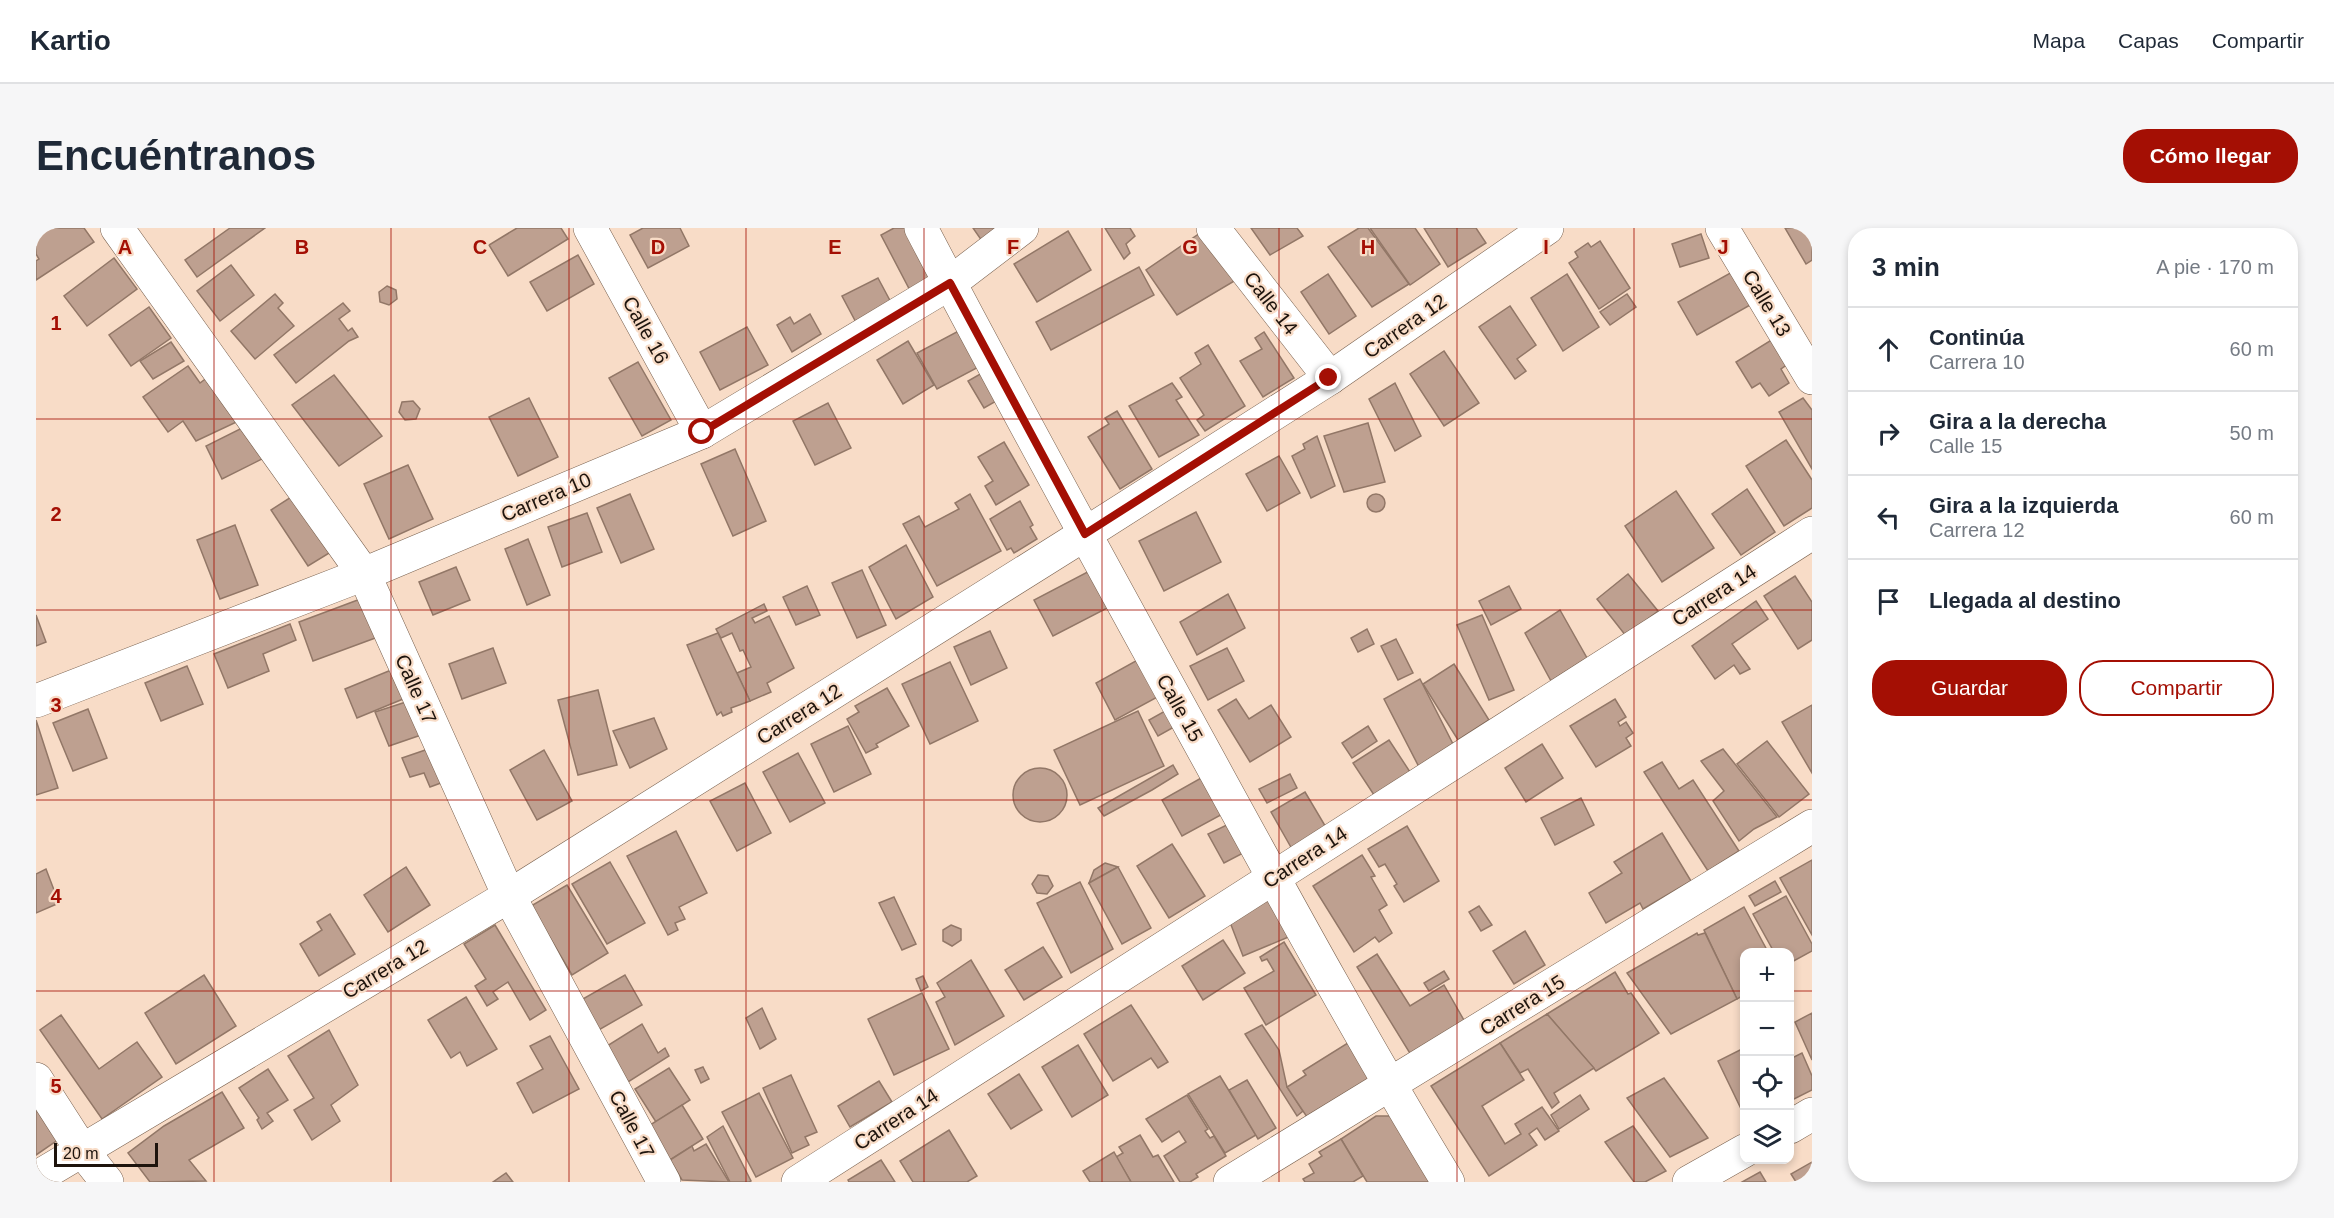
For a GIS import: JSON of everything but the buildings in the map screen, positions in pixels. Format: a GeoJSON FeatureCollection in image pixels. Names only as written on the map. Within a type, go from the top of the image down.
{"type":"FeatureCollection","features":[{"type":"Feature","properties":{"kind":"street","name":"Calle 17"},"geometry":{"type":"LineString","coordinates":[[117,228],[364,574],[509,896],[664,1182]]}},
{"type":"Feature","properties":{"kind":"street","name":"Calle 16"},"geometry":{"type":"LineString","coordinates":[[591,228],[702,432]]}},
{"type":"Feature","properties":{"kind":"street","name":"Calle 15"},"geometry":{"type":"LineString","coordinates":[[921,228],[1273,877],[1390,1086],[1448,1182]]}},
{"type":"Feature","properties":{"kind":"street","name":"Carrera 10"},"geometry":{"type":"LineString","coordinates":[[36,701],[364,574],[702,432],[950,283],[1022,228]]}},
{"type":"Feature","properties":{"kind":"street","name":"Calle 14"},"geometry":{"type":"LineString","coordinates":[[1213,228],[1329,378]]}},
{"type":"Feature","properties":{"kind":"street","name":"Carrera 12"},"geometry":{"type":"LineString","coordinates":[[36,1178],[81,1149],[509,896],[1085,534],[1329,378],[1547,228]]}},
{"type":"Feature","properties":{"kind":"street","name":"Calle 13"},"geometry":{"type":"LineString","coordinates":[[1722,228],[1812,378]]}},
{"type":"Feature","properties":{"kind":"street","name":"Carrera 14"},"geometry":{"type":"LineString","coordinates":[[798,1182],[1812,533]]}},
{"type":"Feature","properties":{"kind":"street","name":"Carrera 15"},"geometry":{"type":"LineString","coordinates":[[1230,1182],[1812,826]]}},
{"type":"Feature","properties":{"kind":"street"},"geometry":{"type":"LineString","coordinates":[[36,1079],[81,1149],[107,1182]]}},
{"type":"Feature","properties":{"kind":"street"},"geometry":{"type":"LineString","coordinates":[[1794,1124],[1812,1114]]}},
{"type":"Feature","properties":{"kind":"street"},"geometry":{"type":"LineString","coordinates":[[1689,1182],[1740,1153]]}},
{"type":"Feature","properties":{"kind":"route"},"geometry":{"type":"LineString","coordinates":[[702,432],[950,283],[1085,534],[1329,378]]}}]}
